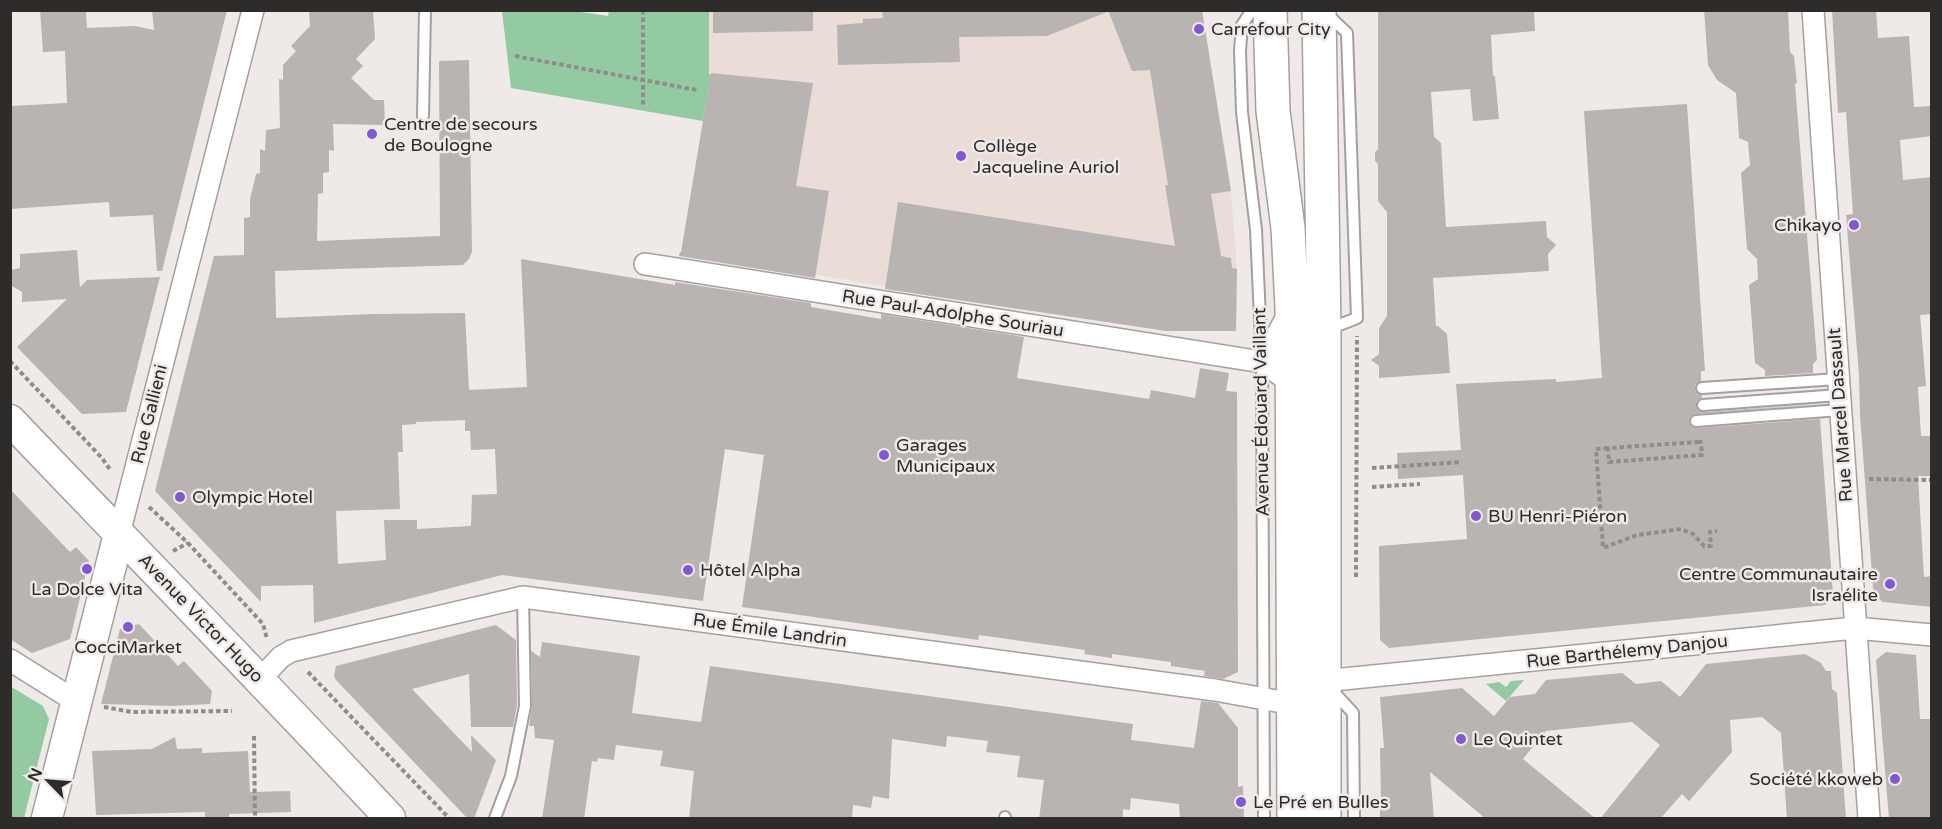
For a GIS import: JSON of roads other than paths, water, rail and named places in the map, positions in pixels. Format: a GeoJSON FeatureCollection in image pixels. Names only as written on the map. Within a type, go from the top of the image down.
{"type":"FeatureCollection","features":[{"type":"Feature","properties":{"kind":"main road","name":"Avenue Édouard Vaillant"},"geometry":{"type":"LineString","coordinates":[[1270,10],[1272,111],[1288,228],[1292,307],[1293,384],[1278,702],[1294,819]]}},
{"type":"Feature","properties":{"kind":"main road"},"geometry":{"type":"LineString","coordinates":[[1321,10],[1324,332],[1324,819]]}},
{"type":"Feature","properties":{"kind":"street","name":"Rue Gallieni"},"geometry":{"type":"LineString","coordinates":[[47,819],[253,10]]}},
{"type":"Feature","properties":{"kind":"street","name":"Rue Marcel Dassault"},"geometry":{"type":"LineString","coordinates":[[1813,10],[1869,819]]}},
{"type":"Feature","properties":{"kind":"street","name":"Rue Paul-Adolphe Souriau"},"geometry":{"type":"LineString","coordinates":[[645,264],[1262,363],[1293,384]]}},
{"type":"Feature","properties":{"kind":"street"},"geometry":{"type":"LineString","coordinates":[[1262,363],[1292,307]]}},
{"type":"Feature","properties":{"kind":"street","name":"Avenue Victor Hugo"},"geometry":{"type":"LineString","coordinates":[[10,420],[260,679],[390,819]]}},
{"type":"Feature","properties":{"kind":"street","name":"Rue Émile Landrin"},"geometry":{"type":"LineString","coordinates":[[260,679],[281,657],[291,651],[523,597],[1191,687],[1278,702]]}},
{"type":"Feature","properties":{"kind":"street","name":"Rue Barthélemy Danjou"},"geometry":{"type":"LineString","coordinates":[[1323,681],[1855,628],[1932,635]]}},
{"type":"Feature","properties":{"kind":"street"},"geometry":{"type":"LineString","coordinates":[[10,660],[77,702]]}},
{"type":"Feature","properties":{"kind":"lane"},"geometry":{"type":"LineString","coordinates":[[423,116],[425,10]]}},
{"type":"Feature","properties":{"kind":"lane","name":"Avenue Édouard Vaillant"},"geometry":{"type":"LineString","coordinates":[[1252,10],[1242,25],[1240,51],[1242,112],[1256,230],[1278,702],[1264,819]]}},
{"type":"Feature","properties":{"kind":"lane"},"geometry":{"type":"LineString","coordinates":[[1321,10],[1347,33],[1357,318],[1324,332]]}},
{"type":"Feature","properties":{"kind":"lane"},"geometry":{"type":"LineString","coordinates":[[1702,388],[1839,395]]}},
{"type":"Feature","properties":{"kind":"lane"},"geometry":{"type":"LineString","coordinates":[[1703,405],[1839,395]]}},
{"type":"Feature","properties":{"kind":"lane"},"geometry":{"type":"LineString","coordinates":[[1696,421],[1839,395]]}},
{"type":"Feature","properties":{"kind":"lane"},"geometry":{"type":"LineString","coordinates":[[495,819],[511,776],[525,706],[523,597]]}},
{"type":"Feature","properties":{"kind":"lane"},"geometry":{"type":"LineString","coordinates":[[1323,681],[1353,713],[1354,819]]}},
{"type":"Feature","properties":{"kind":"place","name":"Carrefour City"},"geometry":{"type":"Point","coordinates":[1199,29]}},
{"type":"Feature","properties":{"kind":"place","name":"Centre de secours de Boulogne"},"geometry":{"type":"Point","coordinates":[372,134]}},
{"type":"Feature","properties":{"kind":"place","name":"Collège Jacqueline Auriol"},"geometry":{"type":"Point","coordinates":[961,156]}},
{"type":"Feature","properties":{"kind":"place","name":"Chikayo"},"geometry":{"type":"Point","coordinates":[1854,225]}},
{"type":"Feature","properties":{"kind":"place","name":"Garages Municipaux"},"geometry":{"type":"Point","coordinates":[884,455]}},
{"type":"Feature","properties":{"kind":"place","name":"Olympic Hotel"},"geometry":{"type":"Point","coordinates":[180,497]}},
{"type":"Feature","properties":{"kind":"place","name":"BU Henri-Piéron"},"geometry":{"type":"Point","coordinates":[1476,516]}},
{"type":"Feature","properties":{"kind":"place","name":"La Dolce Vita"},"geometry":{"type":"Point","coordinates":[87,569]}},
{"type":"Feature","properties":{"kind":"place","name":"Hôtel Alpha"},"geometry":{"type":"Point","coordinates":[688,570]}},
{"type":"Feature","properties":{"kind":"place","name":"Centre Communautaire Israélite"},"geometry":{"type":"Point","coordinates":[1890,584]}},
{"type":"Feature","properties":{"kind":"place","name":"CocciMarket"},"geometry":{"type":"Point","coordinates":[128,627]}},
{"type":"Feature","properties":{"kind":"place","name":"Le Quintet"},"geometry":{"type":"Point","coordinates":[1461,739]}},
{"type":"Feature","properties":{"kind":"place","name":"Société kkoweb"},"geometry":{"type":"Point","coordinates":[1895,779]}},
{"type":"Feature","properties":{"kind":"place","name":"Le Pré en Bulles"},"geometry":{"type":"Point","coordinates":[1241,802]}}]}
